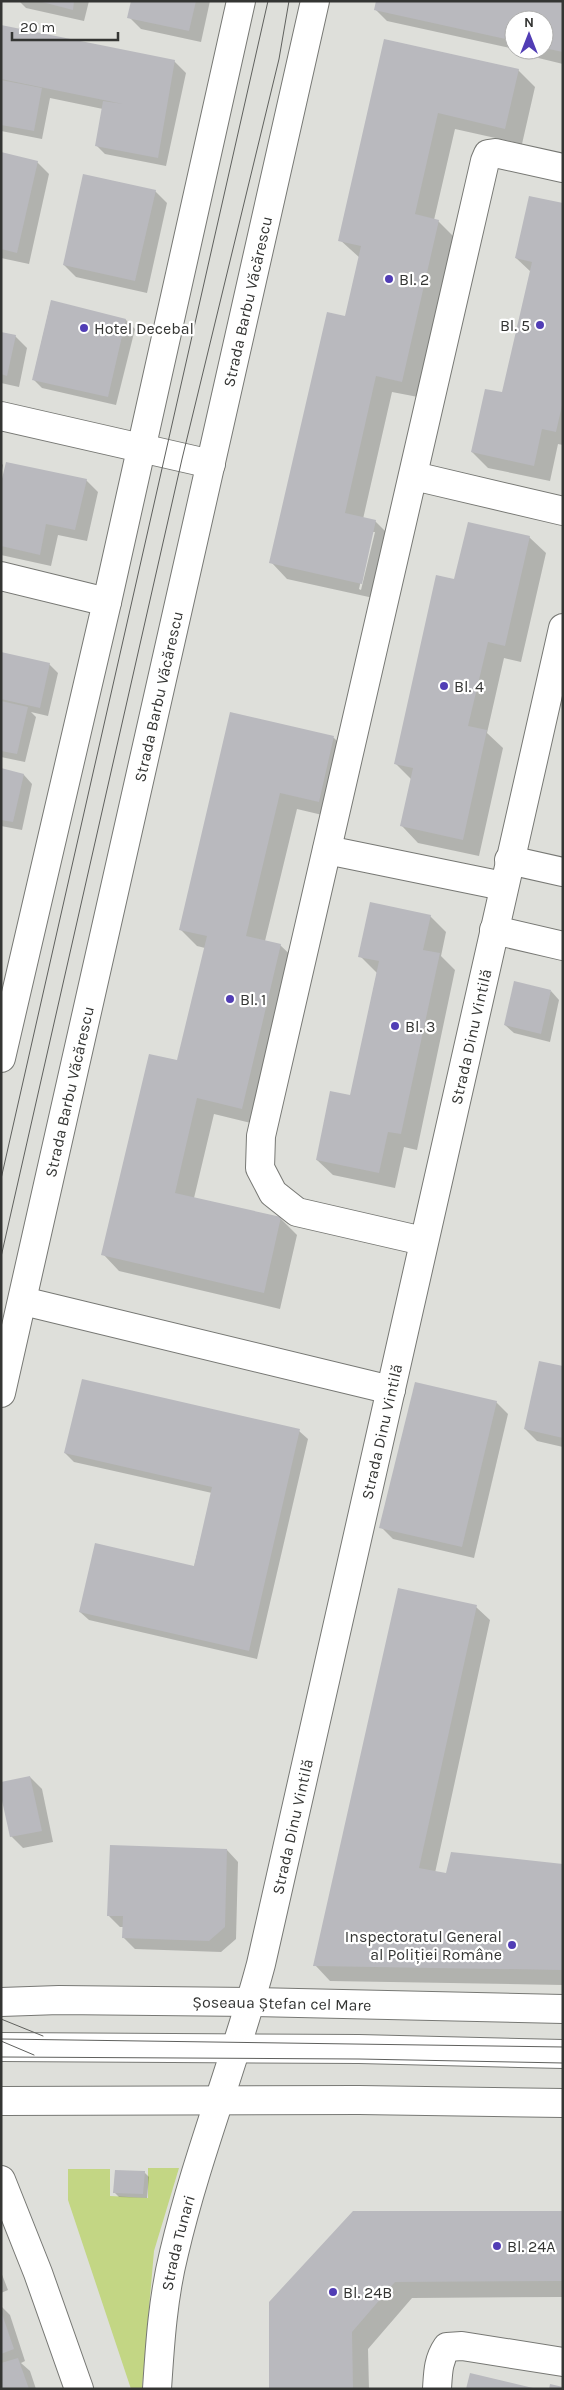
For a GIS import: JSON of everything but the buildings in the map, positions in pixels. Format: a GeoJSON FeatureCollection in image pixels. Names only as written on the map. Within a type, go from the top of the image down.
{"type":"FeatureCollection","features":[{"type":"Feature","properties":{"kind":"main road"},"geometry":{"type":"LineString","coordinates":[[1,1058],[107,602],[241,1]]}},
{"type":"Feature","properties":{"kind":"main road","name":"Strada Barbu Văcărescu"},"geometry":{"type":"LineString","coordinates":[[1,1394],[315,1]]}},
{"type":"Feature","properties":{"kind":"main road"},"geometry":{"type":"LineString","coordinates":[[423,1240],[297,1212],[273,1192],[260,1168],[261,1136],[485,161],[488,154],[495,153],[563,168]]}},
{"type":"Feature","properties":{"kind":"main road"},"geometry":{"type":"LineString","coordinates":[[1,416],[211,464]]}},
{"type":"Feature","properties":{"kind":"main road"},"geometry":{"type":"LineString","coordinates":[[414,476],[563,511]]}},
{"type":"Feature","properties":{"kind":"main road"},"geometry":{"type":"LineString","coordinates":[[1,576],[107,602]]}},
{"type":"Feature","properties":{"kind":"main road","name":"Strada Dinu Vintilă"},"geometry":{"type":"LineString","coordinates":[[237,2049],[251,2002],[563,628]]}},
{"type":"Feature","properties":{"kind":"main road"},"geometry":{"type":"LineString","coordinates":[[327,850],[506,873],[563,872]]}},
{"type":"Feature","properties":{"kind":"main road"},"geometry":{"type":"LineString","coordinates":[[494,930],[563,946]]}},
{"type":"Feature","properties":{"kind":"main road"},"geometry":{"type":"LineString","coordinates":[[23,1301],[391,1390]]}},
{"type":"Feature","properties":{"kind":"main road","name":"Șoseaua Ștefan cel Mare"},"geometry":{"type":"LineString","coordinates":[[1,2002],[59,2000],[251,2002],[563,2009]]}},
{"type":"Feature","properties":{"kind":"main road"},"geometry":{"type":"LineString","coordinates":[[1,2047],[563,2054]]}},
{"type":"Feature","properties":{"kind":"main road","name":"Strada Tunari"},"geometry":{"type":"LineString","coordinates":[[157,2389],[164,2309],[173,2255],[201,2156],[237,2049]]}},
{"type":"Feature","properties":{"kind":"main road"},"geometry":{"type":"LineString","coordinates":[[1,2101],[220,2102],[359,2100],[563,2103]]}},
{"type":"Feature","properties":{"kind":"main road"},"geometry":{"type":"LineString","coordinates":[[1,2180],[38,2273],[79,2389]]}},
{"type":"Feature","properties":{"kind":"main road"},"geometry":{"type":"LineString","coordinates":[[437,2389],[441,2355],[447,2347],[462,2346],[563,2362]]}},
{"type":"Feature","properties":{"kind":"green space"},"geometry":{"type":"Polygon","coordinates":[[[148,2168],[179,2168],[154,2251],[142,2389],[131,2389],[68,2200],[68,2169],[110,2169],[110,2196],[148,2198],[148,2168]]]}},
{"type":"Feature","properties":{"kind":"tram line"},"geometry":{"type":"LineString","coordinates":[[1,1179],[268,1]]}},
{"type":"Feature","properties":{"kind":"tram line"},"geometry":{"type":"LineString","coordinates":[[1,1257],[182,459],[279,59],[289,1]]}},
{"type":"Feature","properties":{"kind":"tram line"},"geometry":{"type":"LineString","coordinates":[[1,2019],[43,2036]]}},
{"type":"Feature","properties":{"kind":"tram line"},"geometry":{"type":"LineString","coordinates":[[1,2039],[563,2047]]}},
{"type":"Feature","properties":{"kind":"tram line"},"geometry":{"type":"LineString","coordinates":[[1,2041],[34,2055]]}},
{"type":"Feature","properties":{"kind":"tram line"},"geometry":{"type":"LineString","coordinates":[[1,2057],[359,2059],[563,2063]]}},
{"type":"Feature","properties":{"kind":"place","name":"Bl. 2"},"geometry":{"type":"Point","coordinates":[389,279]}},
{"type":"Feature","properties":{"kind":"place","name":"Bl. 5"},"geometry":{"type":"Point","coordinates":[540,325]}},
{"type":"Feature","properties":{"kind":"place","name":"Hotel Decebal"},"geometry":{"type":"Point","coordinates":[84,328]}},
{"type":"Feature","properties":{"kind":"place","name":"Bl. 4"},"geometry":{"type":"Point","coordinates":[444,686]}},
{"type":"Feature","properties":{"kind":"place","name":"Bl. 1"},"geometry":{"type":"Point","coordinates":[230,999]}},
{"type":"Feature","properties":{"kind":"place","name":"Bl. 3"},"geometry":{"type":"Point","coordinates":[395,1026]}},
{"type":"Feature","properties":{"kind":"place","name":"Inspectoratul General al Poliției Române"},"geometry":{"type":"Point","coordinates":[512,1945]}},
{"type":"Feature","properties":{"kind":"place","name":"Bl. 24A"},"geometry":{"type":"Point","coordinates":[497,2246]}},
{"type":"Feature","properties":{"kind":"place","name":"Bl. 24B"},"geometry":{"type":"Point","coordinates":[333,2292]}}]}
